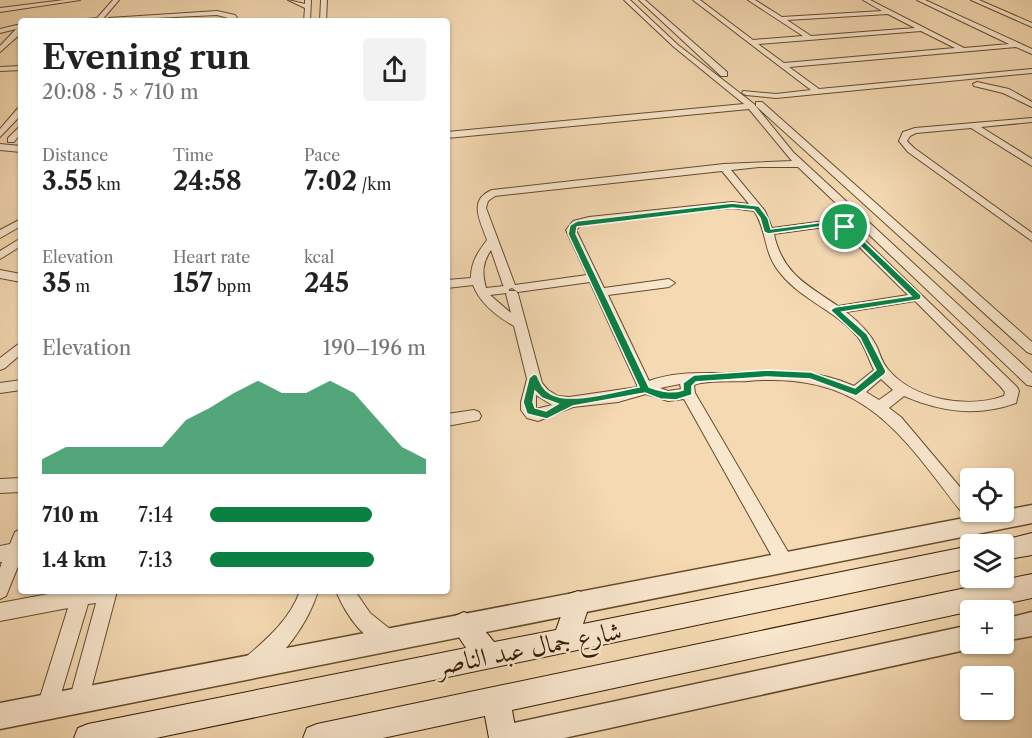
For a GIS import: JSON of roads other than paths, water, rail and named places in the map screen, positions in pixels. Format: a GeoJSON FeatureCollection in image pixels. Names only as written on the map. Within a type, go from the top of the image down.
{"type":"FeatureCollection","features":[{"type":"Feature","properties":{"kind":"main road"},"geometry":{"type":"LineString","coordinates":[[1014,548],[1032,544]]}},
{"type":"Feature","properties":{"kind":"main road","name":"شارع جمال عبد الناصر"},"geometry":{"type":"LineString","coordinates":[[88,738],[960,559]]}},
{"type":"Feature","properties":{"kind":"main road","name":"شارع جمال عبد الناصر"},"geometry":{"type":"LineString","coordinates":[[317,738],[1032,586]]}},
{"type":"Feature","properties":{"kind":"main road"},"geometry":{"type":"LineString","coordinates":[[564,641],[578,603]]}},
{"type":"Feature","properties":{"kind":"main road"},"geometry":{"type":"LineString","coordinates":[[464,625],[488,655]]}},
{"type":"Feature","properties":{"kind":"main road"},"geometry":{"type":"LineString","coordinates":[[496,699],[504,738]]}},
{"type":"Feature","properties":{"kind":"street"},"geometry":{"type":"LineString","coordinates":[[23,6],[34,0]]}},
{"type":"Feature","properties":{"kind":"street"},"geometry":{"type":"LineString","coordinates":[[0,10],[77,0]]}},
{"type":"Feature","properties":{"kind":"street"},"geometry":{"type":"LineString","coordinates":[[101,18],[116,0]]}},
{"type":"Feature","properties":{"kind":"street"},"geometry":{"type":"LineString","coordinates":[[291,0],[308,4]]}},
{"type":"Feature","properties":{"kind":"street"},"geometry":{"type":"LineString","coordinates":[[323,18],[324,0]]}},
{"type":"Feature","properties":{"kind":"street"},"geometry":{"type":"LineString","coordinates":[[627,0],[676,46],[751,106],[790,154],[1032,381]]}},
{"type":"Feature","properties":{"kind":"street"},"geometry":{"type":"LineString","coordinates":[[642,0],[1032,349]]}},
{"type":"Feature","properties":{"kind":"street"},"geometry":{"type":"LineString","coordinates":[[696,0],[818,92]]}},
{"type":"Feature","properties":{"kind":"street"},"geometry":{"type":"LineString","coordinates":[[752,0],[810,38]]}},
{"type":"Feature","properties":{"kind":"street"},"geometry":{"type":"LineString","coordinates":[[866,0],[963,50]]}},
{"type":"Feature","properties":{"kind":"street"},"geometry":{"type":"LineString","coordinates":[[920,0],[1032,52]]}},
{"type":"Feature","properties":{"kind":"street"},"geometry":{"type":"LineString","coordinates":[[974,0],[988,2],[1032,18]]}},
{"type":"Feature","properties":{"kind":"street"},"geometry":{"type":"LineString","coordinates":[[1,2],[3,6],[11,8]]}},
{"type":"Feature","properties":{"kind":"street"},"geometry":{"type":"LineString","coordinates":[[988,2],[1032,25]]}},
{"type":"Feature","properties":{"kind":"street"},"geometry":{"type":"LineString","coordinates":[[112,18],[120,8]]}},
{"type":"Feature","properties":{"kind":"street"},"geometry":{"type":"LineString","coordinates":[[781,19],[888,12]]}},
{"type":"Feature","properties":{"kind":"street"},"geometry":{"type":"LineString","coordinates":[[192,18],[194,14]]}},
{"type":"Feature","properties":{"kind":"street"},"geometry":{"type":"LineString","coordinates":[[139,18],[194,14],[224,14],[234,18]]}},
{"type":"Feature","properties":{"kind":"street"},"geometry":{"type":"LineString","coordinates":[[0,31],[18,27]]}},
{"type":"Feature","properties":{"kind":"street"},"geometry":{"type":"LineString","coordinates":[[752,42],[922,29]]}},
{"type":"Feature","properties":{"kind":"street"},"geometry":{"type":"LineString","coordinates":[[0,50],[18,31]]}},
{"type":"Feature","properties":{"kind":"street"},"geometry":{"type":"LineString","coordinates":[[676,46],[692,45]]}},
{"type":"Feature","properties":{"kind":"street"},"geometry":{"type":"LineString","coordinates":[[783,65],[1018,45]]}},
{"type":"Feature","properties":{"kind":"street"},"geometry":{"type":"LineString","coordinates":[[0,69],[18,68]]}},
{"type":"Feature","properties":{"kind":"street"},"geometry":{"type":"LineString","coordinates":[[764,109],[779,99],[818,92],[1032,71]]}},
{"type":"Feature","properties":{"kind":"street"},"geometry":{"type":"LineString","coordinates":[[1013,95],[1032,79]]}},
{"type":"Feature","properties":{"kind":"street"},"geometry":{"type":"LineString","coordinates":[[930,81],[940,87]]}},
{"type":"Feature","properties":{"kind":"street"},"geometry":{"type":"LineString","coordinates":[[746,93],[779,99],[977,84],[1023,88]]}},
{"type":"Feature","properties":{"kind":"street"},"geometry":{"type":"LineString","coordinates":[[977,84],[1013,95],[1032,105]]}},
{"type":"Feature","properties":{"kind":"street"},"geometry":{"type":"LineString","coordinates":[[450,135],[751,106]]}},
{"type":"Feature","properties":{"kind":"street"},"geometry":{"type":"LineString","coordinates":[[0,134],[18,113]]}},
{"type":"Feature","properties":{"kind":"street"},"geometry":{"type":"LineString","coordinates":[[1032,120],[910,132],[906,134],[903,141],[911,150],[1032,238]]}},
{"type":"Feature","properties":{"kind":"street"},"geometry":{"type":"LineString","coordinates":[[973,126],[1032,163]]}},
{"type":"Feature","properties":{"kind":"street"},"geometry":{"type":"LineString","coordinates":[[0,140],[16,140]]}},
{"type":"Feature","properties":{"kind":"street"},"geometry":{"type":"LineString","coordinates":[[0,147],[18,149]]}},
{"type":"Feature","properties":{"kind":"street"},"geometry":{"type":"LineString","coordinates":[[759,164],[774,156],[790,154]]}},
{"type":"Feature","properties":{"kind":"street"},"geometry":{"type":"LineString","coordinates":[[571,402],[545,396],[535,384],[511,289],[481,204],[492,193],[759,164],[801,164]]}},
{"type":"Feature","properties":{"kind":"street"},"geometry":{"type":"LineString","coordinates":[[724,168],[764,218],[772,254],[787,276],[835,310],[864,336],[881,371],[903,390],[925,400],[947,404],[989,405],[1008,401],[1013,395],[1005,382],[843,225],[832,223],[768,232]]}},
{"type":"Feature","properties":{"kind":"street"},"geometry":{"type":"LineString","coordinates":[[646,389],[572,234],[573,226],[577,223],[753,203]]}},
{"type":"Feature","properties":{"kind":"street"},"geometry":{"type":"LineString","coordinates":[[858,218],[882,215]]}},
{"type":"Feature","properties":{"kind":"street"},"geometry":{"type":"LineString","coordinates":[[0,236],[18,224]]}},
{"type":"Feature","properties":{"kind":"street"},"geometry":{"type":"LineString","coordinates":[[494,239],[479,258],[476,270],[479,287],[496,310],[520,324]]}},
{"type":"Feature","properties":{"kind":"street"},"geometry":{"type":"LineString","coordinates":[[0,256],[18,243]]}},
{"type":"Feature","properties":{"kind":"street"},"geometry":{"type":"LineString","coordinates":[[0,274],[18,277]]}},
{"type":"Feature","properties":{"kind":"street"},"geometry":{"type":"LineString","coordinates":[[450,284],[511,289],[592,278]]}},
{"type":"Feature","properties":{"kind":"street"},"geometry":{"type":"LineString","coordinates":[[599,292],[669,283]]}},
{"type":"Feature","properties":{"kind":"street"},"geometry":{"type":"LineString","coordinates":[[835,310],[918,297]]}},
{"type":"Feature","properties":{"kind":"street"},"geometry":{"type":"LineString","coordinates":[[0,365],[18,350]]}},
{"type":"Feature","properties":{"kind":"street"},"geometry":{"type":"LineString","coordinates":[[856,392],[881,371]]}},
{"type":"Feature","properties":{"kind":"street"},"geometry":{"type":"LineString","coordinates":[[534,378],[528,402],[531,411],[547,415],[571,402],[646,389],[668,396],[689,386],[789,373],[811,376],[856,392],[880,407],[896,422],[981,524]]}},
{"type":"Feature","properties":{"kind":"street"},"geometry":{"type":"LineString","coordinates":[[0,388],[18,385]]}},
{"type":"Feature","properties":{"kind":"street"},"geometry":{"type":"LineString","coordinates":[[689,386],[785,563]]}},
{"type":"Feature","properties":{"kind":"street"},"geometry":{"type":"LineString","coordinates":[[880,407],[903,390]]}},
{"type":"Feature","properties":{"kind":"street"},"geometry":{"type":"LineString","coordinates":[[450,420],[474,416]]}},
{"type":"Feature","properties":{"kind":"street"},"geometry":{"type":"LineString","coordinates":[[0,716],[1032,514]]}},
{"type":"Feature","properties":{"kind":"street"},"geometry":{"type":"LineString","coordinates":[[0,590],[12,547]]}},
{"type":"Feature","properties":{"kind":"street"},"geometry":{"type":"LineString","coordinates":[[0,612],[83,594],[47,707]]}},
{"type":"Feature","properties":{"kind":"street"},"geometry":{"type":"LineString","coordinates":[[79,701],[106,594]]}},
{"type":"Feature","properties":{"kind":"street"},"geometry":{"type":"LineString","coordinates":[[250,667],[282,639],[305,607],[308,594]]}},
{"type":"Feature","properties":{"kind":"street"},"geometry":{"type":"LineString","coordinates":[[347,594],[363,620],[388,640]]}},
{"type":"Feature","properties":{"kind":"street"},"geometry":{"type":"LineString","coordinates":[[1014,628],[1032,624]]}},
{"type":"Feature","properties":{"kind":"street"},"geometry":{"type":"LineString","coordinates":[[504,738],[960,639]]}}]}
